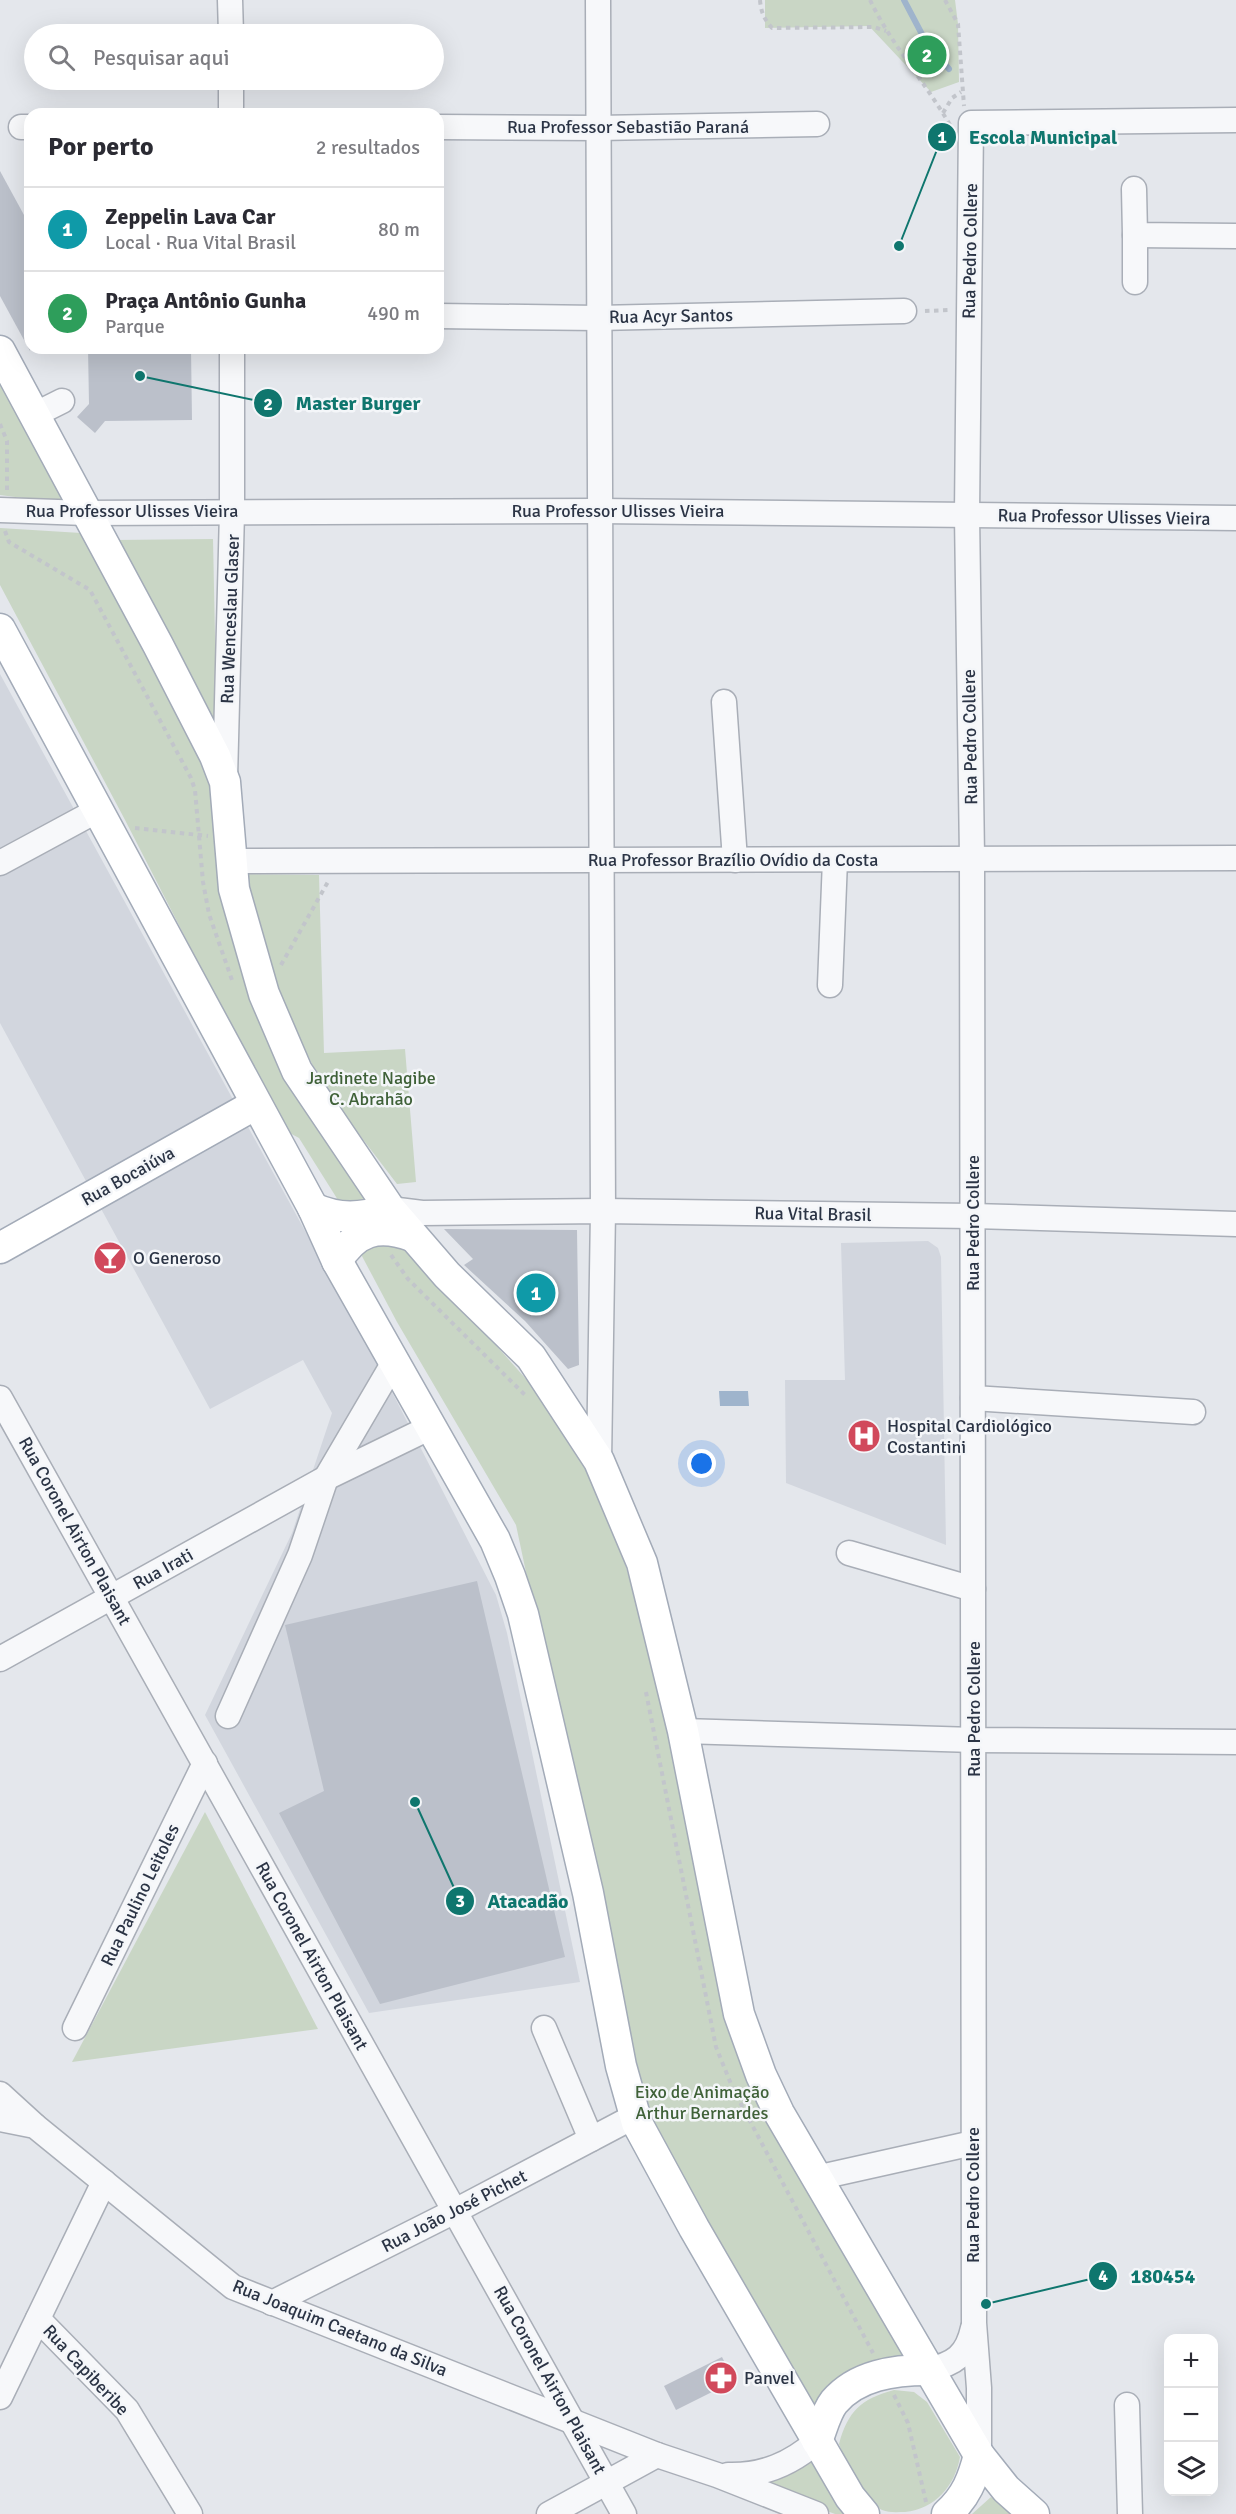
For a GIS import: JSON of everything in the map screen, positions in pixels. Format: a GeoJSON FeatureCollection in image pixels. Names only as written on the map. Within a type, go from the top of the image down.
{"type":"FeatureCollection","features":[{"type":"Feature","properties":{"kind":"main road"},"geometry":{"type":"LineString","coordinates":[[4,363],[158,645],[214,756],[225,782],[234,889],[264,994],[297,1071],[390,1209],[400,1244]]}},
{"type":"Feature","properties":{"kind":"main road"},"geometry":{"type":"LineString","coordinates":[[0,629],[313,1208],[337,1261],[495,1540],[523,1614],[588,1893],[621,2066],[635,2116],[694,2228],[850,2497],[864,2514]]}},
{"type":"Feature","properties":{"kind":"main road","name":"Rua Bocaiúva"},"geometry":{"type":"LineString","coordinates":[[0,1248],[256,1104]]}},
{"type":"Feature","properties":{"kind":"main road"},"geometry":{"type":"LineString","coordinates":[[313,1208],[329,1215],[348,1218],[366,1216],[390,1209]]}},
{"type":"Feature","properties":{"kind":"main road"},"geometry":{"type":"LineString","coordinates":[[337,1261],[346,1247],[359,1236],[375,1230],[394,1230],[400,1244],[447,1275],[531,1357],[599,1461],[642,1563],[683,1731],[739,2014],[765,2084],[779,2114],[979,2455],[1006,2489],[1034,2514]]}},
{"type":"Feature","properties":{"kind":"main road"},"geometry":{"type":"LineString","coordinates":[[817,2440],[833,2404],[852,2386],[884,2374],[928,2370]]}},
{"type":"Feature","properties":{"kind":"main road"},"geometry":{"type":"LineString","coordinates":[[938,2511],[960,2502],[968,2490],[979,2455]]}},
{"type":"Feature","properties":{"kind":"street"},"geometry":{"type":"LineString","coordinates":[[231,0],[231,24]]}},
{"type":"Feature","properties":{"kind":"street"},"geometry":{"type":"LineString","coordinates":[[598,0],[603,1211],[599,1461]]}},
{"type":"Feature","properties":{"kind":"street"},"geometry":{"type":"LineString","coordinates":[[231,90],[231,108]]}},
{"type":"Feature","properties":{"kind":"street"},"geometry":{"type":"LineString","coordinates":[[971,123],[1236,120]]}},
{"type":"Feature","properties":{"kind":"street","name":"Rua Pedro Collere"},"geometry":{"type":"LineString","coordinates":[[971,123],[967,515],[972,857],[974,2323],[979,2388],[979,2455]]}},
{"type":"Feature","properties":{"kind":"street","name":"Rua Professor Sebastião Paraná"},"geometry":{"type":"LineString","coordinates":[[444,127],[598,128],[817,124]]}},
{"type":"Feature","properties":{"kind":"street"},"geometry":{"type":"LineString","coordinates":[[1134,189],[1135,282]]}},
{"type":"Feature","properties":{"kind":"street"},"geometry":{"type":"LineString","coordinates":[[1135,235],[1236,236]]}},
{"type":"Feature","properties":{"kind":"street","name":"Rua Acyr Santos"},"geometry":{"type":"LineString","coordinates":[[444,316],[598,318],[904,311]]}},
{"type":"Feature","properties":{"kind":"street","name":"Rua Wenceslau Glaser"},"geometry":{"type":"LineString","coordinates":[[225,782],[232,512],[232,354]]}},
{"type":"Feature","properties":{"kind":"street"},"geometry":{"type":"LineString","coordinates":[[34,415],[62,400]]}},
{"type":"Feature","properties":{"kind":"street","name":"Rua Professor Ulisses Vieira"},"geometry":{"type":"LineString","coordinates":[[4,512],[599,511],[1236,518]]}},
{"type":"Feature","properties":{"kind":"street"},"geometry":{"type":"LineString","coordinates":[[724,702],[735,860]]}},
{"type":"Feature","properties":{"kind":"street"},"geometry":{"type":"LineString","coordinates":[[0,863],[102,817]]}},
{"type":"Feature","properties":{"kind":"street","name":"Rua Professor Brazílio Ovídio da Costa"},"geometry":{"type":"LineString","coordinates":[[230,850],[340,861],[835,860],[972,857],[1236,858]]}},
{"type":"Feature","properties":{"kind":"street"},"geometry":{"type":"LineString","coordinates":[[830,985],[835,860]]}},
{"type":"Feature","properties":{"kind":"street","name":"Rua Vital Brasil"},"geometry":{"type":"LineString","coordinates":[[390,1209],[422,1213],[603,1211],[973,1216],[1236,1224]]}},
{"type":"Feature","properties":{"kind":"street"},"geometry":{"type":"LineString","coordinates":[[228,1716],[300,1555],[326,1478],[394,1362]]}},
{"type":"Feature","properties":{"kind":"street","name":"Rua Coronel Airton Plaisant"},"geometry":{"type":"LineString","coordinates":[[0,1398],[624,2514]]}},
{"type":"Feature","properties":{"kind":"street"},"geometry":{"type":"LineString","coordinates":[[973,1398],[1193,1412]]}},
{"type":"Feature","properties":{"kind":"street","name":"Rua Irati"},"geometry":{"type":"LineString","coordinates":[[0,1659],[326,1478],[431,1427]]}},
{"type":"Feature","properties":{"kind":"street"},"geometry":{"type":"LineString","coordinates":[[849,1553],[973,1589]]}},
{"type":"Feature","properties":{"kind":"street"},"geometry":{"type":"LineString","coordinates":[[683,1731],[974,1740],[1236,1742]]}},
{"type":"Feature","properties":{"kind":"street","name":"Rua Paulino Leitoles"},"geometry":{"type":"LineString","coordinates":[[75,2028],[205,1763]]}},
{"type":"Feature","properties":{"kind":"street"},"geometry":{"type":"LineString","coordinates":[[544,2028],[591,2139]]}},
{"type":"Feature","properties":{"kind":"street"},"geometry":{"type":"LineString","coordinates":[[0,2094],[35,2126]]}},
{"type":"Feature","properties":{"kind":"street","name":"Rua João José Pichet"},"geometry":{"type":"LineString","coordinates":[[272,2303],[455,2211],[635,2116]]}},
{"type":"Feature","properties":{"kind":"street","name":"Rua Joaquim Caetano da Silva"},"geometry":{"type":"LineString","coordinates":[[0,2119],[35,2126],[233,2288],[657,2455],[717,2475],[816,2514]]}},
{"type":"Feature","properties":{"kind":"street"},"geometry":{"type":"LineString","coordinates":[[816,2178],[973,2143]]}},
{"type":"Feature","properties":{"kind":"street"},"geometry":{"type":"LineString","coordinates":[[0,2397],[104,2182]]}},
{"type":"Feature","properties":{"kind":"street","name":"Rua Capiberibe"},"geometry":{"type":"LineString","coordinates":[[38,2319],[127,2410],[190,2514]]}},
{"type":"Feature","properties":{"kind":"street","name":"Rua Pedro Collere"},"geometry":{"type":"LineString","coordinates":[[928,2370],[947,2366],[961,2356],[970,2341],[974,2323]]}},
{"type":"Feature","properties":{"kind":"street"},"geometry":{"type":"LineString","coordinates":[[1127,2405],[1130,2514]]}},
{"type":"Feature","properties":{"kind":"street","name":"Rua Joaquim Caetano da Silva"},"geometry":{"type":"LineString","coordinates":[[717,2475],[749,2476],[781,2467],[817,2440]]}},
{"type":"Feature","properties":{"kind":"street"},"geometry":{"type":"LineString","coordinates":[[549,2514],[657,2455]]}},
{"type":"Feature","properties":{"kind":"path"},"geometry":{"type":"LineString","coordinates":[[760,0],[760,11],[772,28],[874,27],[886,32]]}},
{"type":"Feature","properties":{"kind":"path"},"geometry":{"type":"LineString","coordinates":[[870,0],[886,32],[931,92],[970,160]]}},
{"type":"Feature","properties":{"kind":"path"},"geometry":{"type":"LineString","coordinates":[[945,0],[958,24],[963,103],[971,123]]}},
{"type":"Feature","properties":{"kind":"path"},"geometry":{"type":"LineString","coordinates":[[943,114],[952,98],[962,92]]}},
{"type":"Feature","properties":{"kind":"path"},"geometry":{"type":"LineString","coordinates":[[904,311],[969,310]]}},
{"type":"Feature","properties":{"kind":"path"},"geometry":{"type":"LineString","coordinates":[[0,424],[7,441],[4,512],[9,542],[90,590],[191,778],[195,790],[209,914],[235,988]]}},
{"type":"Feature","properties":{"kind":"path"},"geometry":{"type":"LineString","coordinates":[[102,817],[199,835],[230,850]]}},
{"type":"Feature","properties":{"kind":"path"},"geometry":{"type":"LineString","coordinates":[[264,994],[340,861]]}},
{"type":"Feature","properties":{"kind":"path"},"geometry":{"type":"LineString","coordinates":[[400,1244],[408,1279],[533,1403]]}},
{"type":"Feature","properties":{"kind":"path"},"geometry":{"type":"LineString","coordinates":[[644,1684],[657,1740],[716,2047],[733,2089],[874,2355]]}},
{"type":"Feature","properties":{"kind":"path"},"geometry":{"type":"LineString","coordinates":[[891,2387],[908,2423],[923,2494],[938,2511]]}},
{"type":"Feature","properties":{"kind":"shaded area"},"geometry":{"type":"Polygon","coordinates":[[[0,674],[373,1355],[496,1595],[507,1633],[580,1982],[369,2013],[205,1715],[292,1533],[332,1413],[303,1360],[210,1409],[0,1023],[0,674]]]}},
{"type":"Feature","properties":{"kind":"shaded area","name":"Hospital Cardiológico Costantini"},"geometry":{"type":"Polygon","coordinates":[[[928,1241],[938,1248],[941,1257],[946,1545],[786,1483],[785,1380],[845,1380],[841,1243],[928,1241]]]}},
{"type":"Feature","properties":{"kind":"green space"},"geometry":{"type":"Polygon","coordinates":[[[765,0],[955,0],[958,24],[959,82],[931,92],[869,26],[765,28],[765,0]]]}},
{"type":"Feature","properties":{"kind":"green space"},"geometry":{"type":"Polygon","coordinates":[[[0,358],[76,505],[0,495],[0,358]]]}},
{"type":"Feature","properties":{"kind":"green space"},"geometry":{"type":"Polygon","coordinates":[[[0,528],[81,533],[216,787],[270,1038],[326,1141],[370,1200],[343,1208],[299,1138],[284,1130],[124,818],[0,585],[0,528]]]}},
{"type":"Feature","properties":{"kind":"green space"},"geometry":{"type":"Polygon","coordinates":[[[213,539],[217,734],[114,540],[213,539]]]}},
{"type":"Feature","properties":{"kind":"green space","name":"Jardinete Nagibe C. Abrahão"},"geometry":{"type":"Polygon","coordinates":[[[243,874],[319,875],[324,1053],[405,1049],[416,1182],[397,1184],[326,1091],[288,1017],[243,874]]]}},
{"type":"Feature","properties":{"kind":"green space","name":"Eixo de Animação Arthur Bernardes"},"geometry":{"type":"Polygon","coordinates":[[[398,1235],[567,1425],[615,1529],[679,1751],[740,2051],[906,2361],[818,2416],[650,2127],[632,2072],[516,1525],[397,1322],[355,1243],[398,1235]]]}},
{"type":"Feature","properties":{"kind":"green space"},"geometry":{"type":"Polygon","coordinates":[[[205,1812],[318,2029],[72,2062],[205,1812]]]}},
{"type":"Feature","properties":{"kind":"green space"},"geometry":{"type":"Polygon","coordinates":[[[894,2390],[914,2392],[927,2402],[960,2457],[954,2477],[942,2494],[926,2506],[905,2512],[885,2511],[875,2505],[856,2480],[839,2444],[847,2423],[864,2402],[894,2390]]]}},
{"type":"Feature","properties":{"kind":"green space"},"geometry":{"type":"Polygon","coordinates":[[[813,2456],[847,2514],[835,2514],[751,2482],[813,2456]]]}},
{"type":"Feature","properties":{"kind":"green space"},"geometry":{"type":"Polygon","coordinates":[[[991,2497],[1012,2514],[972,2514],[991,2497]]]}},
{"type":"Feature","properties":{"kind":"water"},"geometry":{"type":"Polygon","coordinates":[[[719,1391],[748,1391],[749,1406],[720,1406],[719,1391]]]}},
{"type":"Feature","properties":{"kind":"building"},"geometry":{"type":"Polygon","coordinates":[[[0,171],[24,215],[24,340],[0,296],[0,171]]]}},
{"type":"Feature","properties":{"kind":"building"},"geometry":{"type":"Polygon","coordinates":[[[88,354],[191,354],[192,420],[105,421],[95,433],[77,417],[89,404],[88,354]]]}},
{"type":"Feature","properties":{"kind":"building"},"geometry":{"type":"Polygon","coordinates":[[[444,1229],[577,1230],[579,1365],[568,1369],[525,1321],[464,1265],[473,1259],[444,1229]]]}},
{"type":"Feature","properties":{"kind":"building"},"geometry":{"type":"Polygon","coordinates":[[[477,1581],[565,1957],[380,2004],[279,1813],[324,1791],[285,1625],[477,1581]]]}},
{"type":"Feature","properties":{"kind":"building"},"geometry":{"type":"Polygon","coordinates":[[[722,2357],[734,2381],[676,2410],[664,2386],[722,2357]]]}},
{"type":"Feature","properties":{"kind":"waterway"},"geometry":{"type":"LineString","coordinates":[[904,0],[925,40],[949,69]]}},
{"type":"Feature","properties":{"kind":"place","name":"Praça Antônio Gunha"},"geometry":{"type":"Point","coordinates":[927,55]}},
{"type":"Feature","properties":{"kind":"place","name":"Escola Municipal"},"geometry":{"type":"Point","coordinates":[899,246]}},
{"type":"Feature","properties":{"kind":"place","name":"Master Burger"},"geometry":{"type":"Point","coordinates":[140,376]}},
{"type":"Feature","properties":{"kind":"place","name":"O Generoso"},"geometry":{"type":"Point","coordinates":[110,1258]}},
{"type":"Feature","properties":{"kind":"place","name":"Zeppelin Lava Car"},"geometry":{"type":"Point","coordinates":[536,1293]}},
{"type":"Feature","properties":{"kind":"place","name":"Hospital Cardiológico Costantini"},"geometry":{"type":"Point","coordinates":[864,1436]}},
{"type":"Feature","properties":{"kind":"place","name":"Atacadão"},"geometry":{"type":"Point","coordinates":[415,1802]}},
{"type":"Feature","properties":{"kind":"place","name":"180454"},"geometry":{"type":"Point","coordinates":[986,2304]}},
{"type":"Feature","properties":{"kind":"place","name":"Panvel"},"geometry":{"type":"Point","coordinates":[721,2378]}}]}
